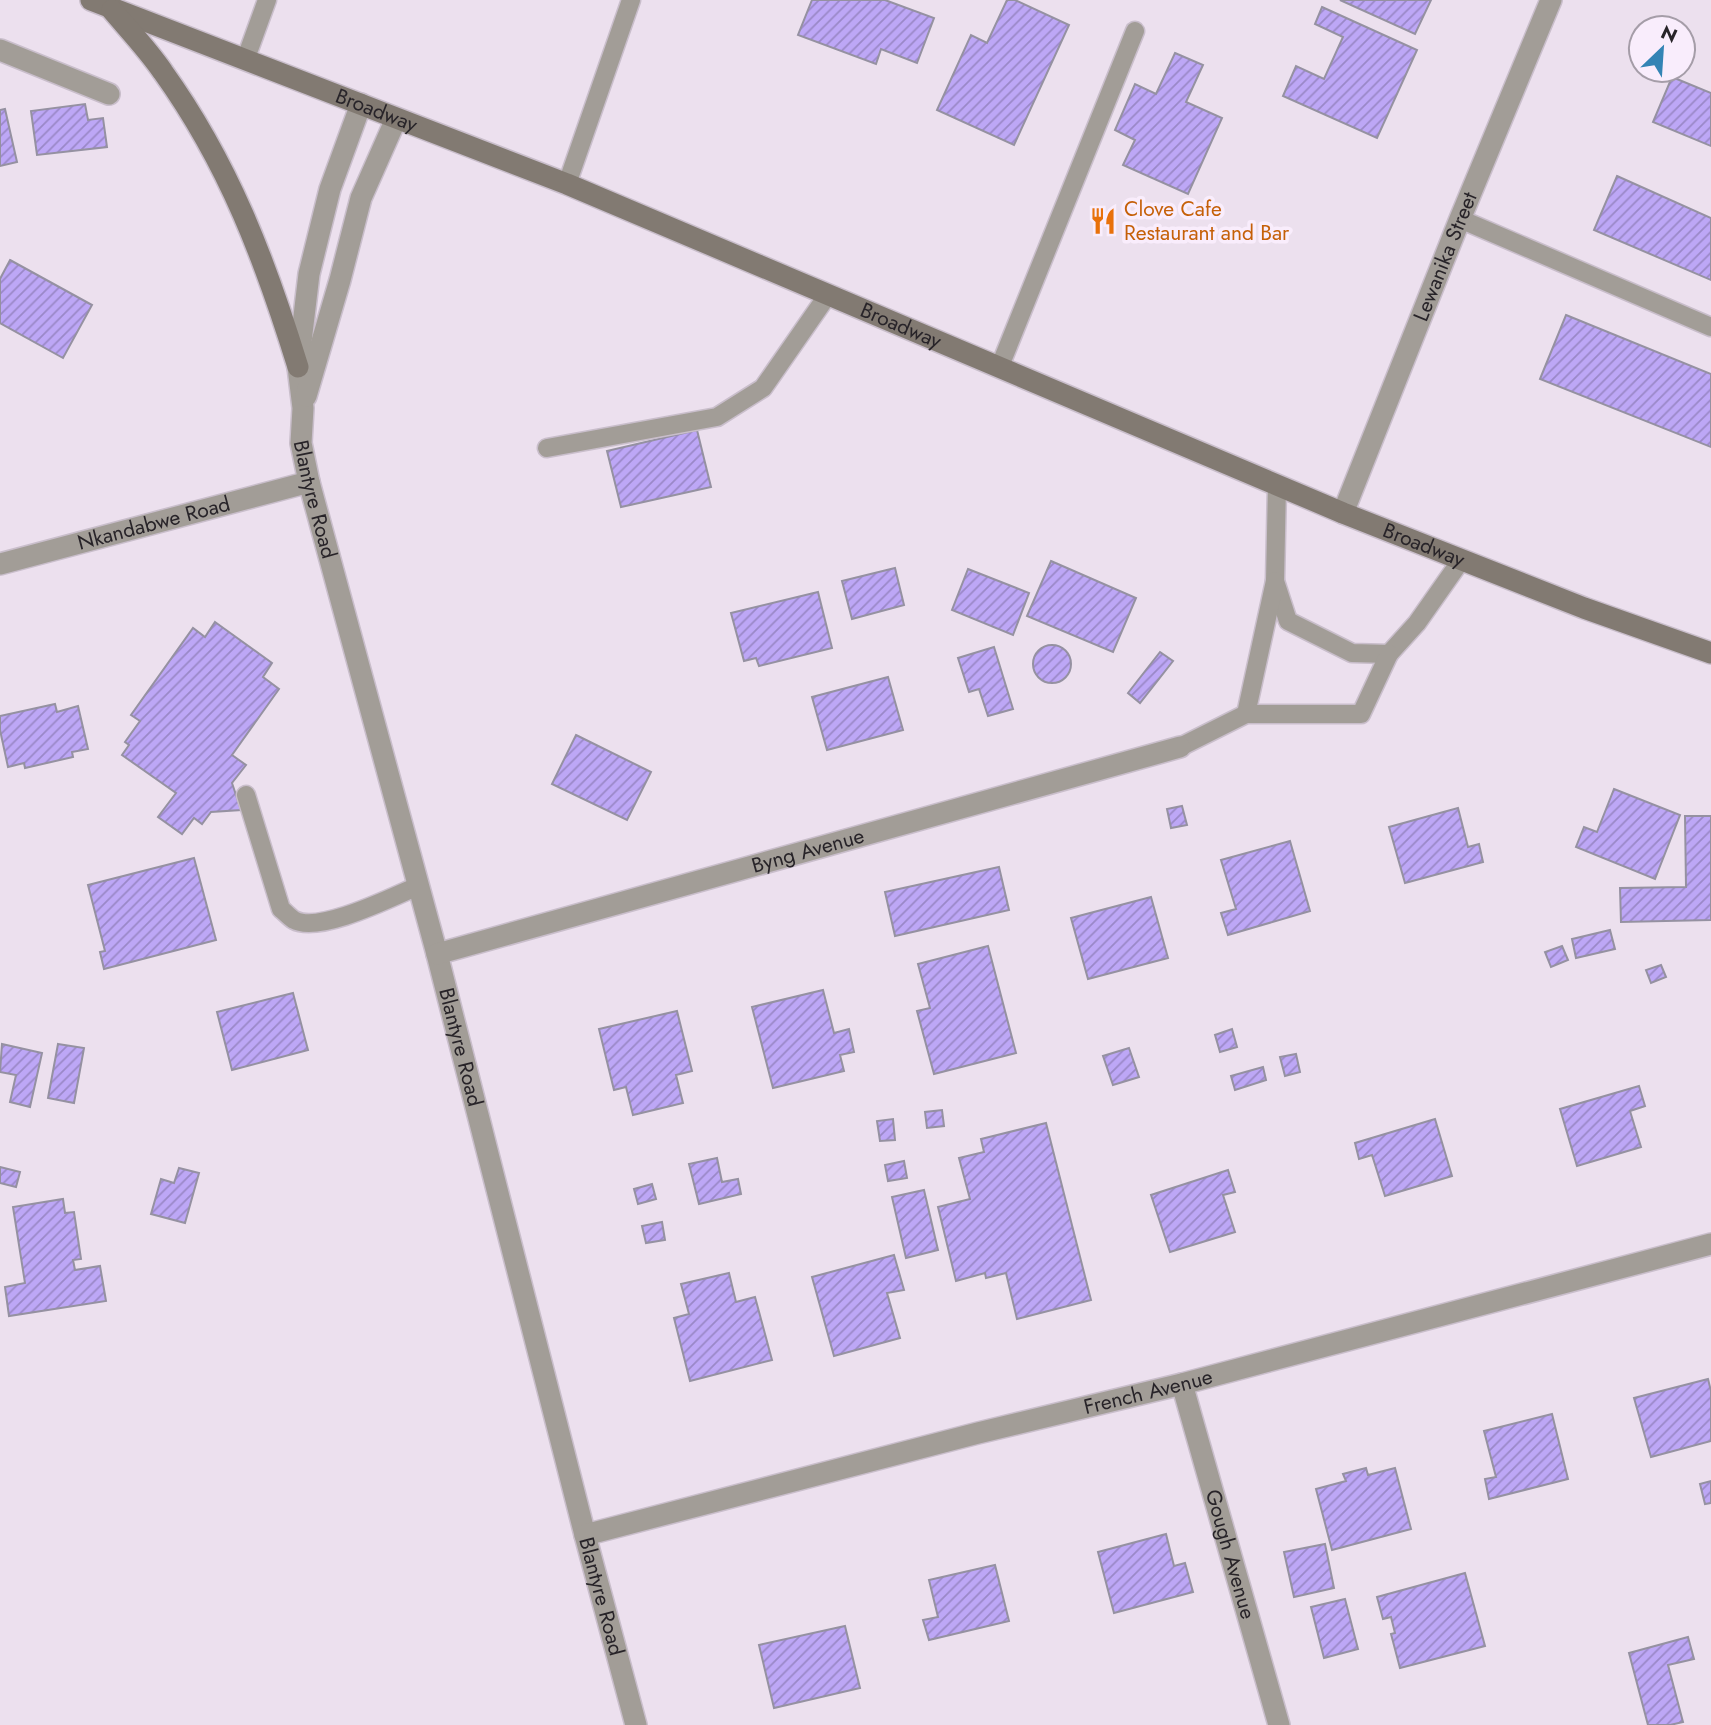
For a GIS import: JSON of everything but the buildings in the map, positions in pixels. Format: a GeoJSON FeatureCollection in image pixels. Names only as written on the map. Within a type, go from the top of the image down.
{"type":"FeatureCollection","features":[{"type":"Feature","properties":{"kind":"main road","name":"Broadway"},"geometry":{"type":"LineString","coordinates":[[101,4],[567,184],[1343,513],[1584,608],[1711,653]]}},
{"type":"Feature","properties":{"kind":"main road"},"geometry":{"type":"LineString","coordinates":[[101,4],[163,71],[207,139],[244,212],[274,288],[299,367]]}},
{"type":"Feature","properties":{"kind":"street","name":"Lewanika Street"},"geometry":{"type":"LineString","coordinates":[[1343,513],[1551,0]]}},
{"type":"Feature","properties":{"kind":"street"},"geometry":{"type":"LineString","coordinates":[[0,50],[109,94]]}},
{"type":"Feature","properties":{"kind":"street","name":"Blantyre Road"},"geometry":{"type":"LineString","coordinates":[[361,104],[330,189],[309,274],[299,367],[303,408],[301,443],[309,482],[437,954],[636,1725]]}},
{"type":"Feature","properties":{"kind":"street"},"geometry":{"type":"LineString","coordinates":[[303,408],[361,198],[396,118]]}},
{"type":"Feature","properties":{"kind":"street","name":"Nkandabwe Road"},"geometry":{"type":"LineString","coordinates":[[0,564],[309,482]]}},
{"type":"Feature","properties":{"kind":"street","name":"Byng Avenue"},"geometry":{"type":"LineString","coordinates":[[437,954],[1180,747]]}},
{"type":"Feature","properties":{"kind":"street","name":"French Avenue"},"geometry":{"type":"LineString","coordinates":[[585,1535],[1182,1384],[1711,1244]]}},
{"type":"Feature","properties":{"kind":"street","name":"Gough Avenue"},"geometry":{"type":"LineString","coordinates":[[1182,1384],[1279,1725]]}},
{"type":"Feature","properties":{"kind":"lane"},"geometry":{"type":"LineString","coordinates":[[246,58],[267,0]]}},
{"type":"Feature","properties":{"kind":"lane"},"geometry":{"type":"LineString","coordinates":[[567,184],[631,0]]}},
{"type":"Feature","properties":{"kind":"lane"},"geometry":{"type":"LineString","coordinates":[[1000,366],[1135,31]]}},
{"type":"Feature","properties":{"kind":"lane"},"geometry":{"type":"LineString","coordinates":[[1460,219],[1711,327]]}},
{"type":"Feature","properties":{"kind":"lane"},"geometry":{"type":"LineString","coordinates":[[547,448],[717,417],[763,388],[827,296]]}},
{"type":"Feature","properties":{"kind":"lane"},"geometry":{"type":"LineString","coordinates":[[1246,714],[1275,581],[1278,485]]}},
{"type":"Feature","properties":{"kind":"lane"},"geometry":{"type":"LineString","coordinates":[[1180,747],[1246,714],[1361,714],[1389,654],[1417,623],[1462,559]]}},
{"type":"Feature","properties":{"kind":"lane"},"geometry":{"type":"LineString","coordinates":[[1275,581],[1288,621],[1352,653],[1389,654]]}},
{"type":"Feature","properties":{"kind":"lane"},"geometry":{"type":"LineString","coordinates":[[246,795],[281,909],[295,921],[316,924],[333,920],[418,886]]}},
{"type":"Feature","properties":{"kind":"place","name":"Clove Cafe Restaurant and Bar"},"geometry":{"type":"Point","coordinates":[1103,221]}}]}
